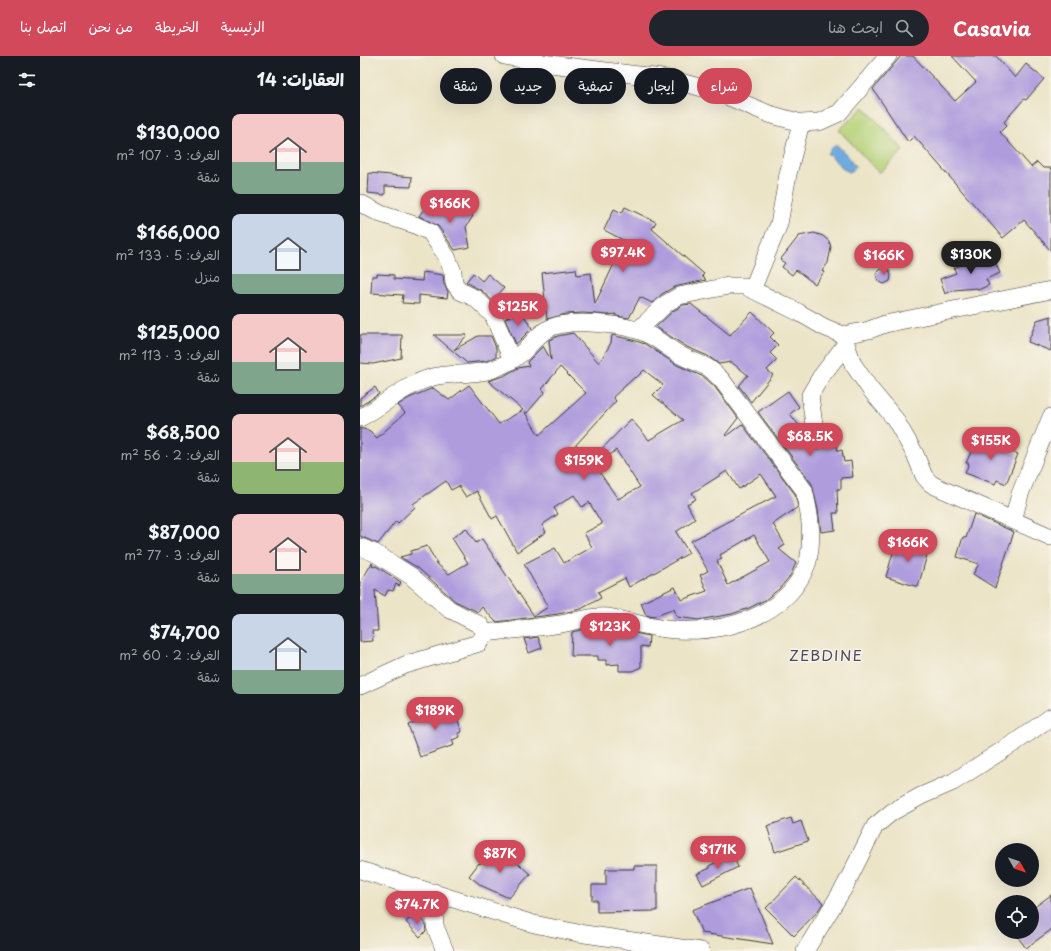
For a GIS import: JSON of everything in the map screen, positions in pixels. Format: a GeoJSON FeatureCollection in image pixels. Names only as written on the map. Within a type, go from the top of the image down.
{"type":"FeatureCollection","features":[{"type":"Feature","properties":{"kind":"street"},"geometry":{"type":"LineString","coordinates":[[504,56],[550,64],[670,79],[717,92],[770,114],[801,123],[819,122],[839,113],[888,56]]}},
{"type":"Feature","properties":{"kind":"street"},"geometry":{"type":"LineString","coordinates":[[752,290],[779,224],[788,174],[801,123]]}},
{"type":"Feature","properties":{"kind":"street"},"geometry":{"type":"LineString","coordinates":[[360,203],[381,214],[415,225],[430,232],[447,257],[453,272],[454,283],[460,291],[475,298],[492,315],[512,360]]}},
{"type":"Feature","properties":{"kind":"street"},"geometry":{"type":"LineString","coordinates":[[638,330],[667,302],[679,296],[728,286],[745,286],[798,312],[845,340],[853,364],[870,389],[895,419],[915,454],[924,476],[928,481],[935,486],[1051,537]]}},
{"type":"Feature","properties":{"kind":"street"},"geometry":{"type":"LineString","coordinates":[[816,440],[810,395],[845,340],[886,324],[1051,290]]}},
{"type":"Feature","properties":{"kind":"street"},"geometry":{"type":"LineString","coordinates":[[360,418],[416,382],[435,376],[495,369],[523,352],[545,330],[554,326],[579,323],[616,325],[638,330],[649,335],[674,351],[710,369],[721,379],[804,490],[812,533],[808,563],[798,584],[779,604],[748,621],[698,630],[675,630],[645,626],[607,617],[485,633]]}},
{"type":"Feature","properties":{"kind":"street"},"geometry":{"type":"LineString","coordinates":[[1013,521],[1020,494],[1051,417]]}},
{"type":"Feature","properties":{"kind":"street"},"geometry":{"type":"LineString","coordinates":[[360,546],[375,553],[411,576],[449,609],[480,625],[485,633]]}},
{"type":"Feature","properties":{"kind":"street"},"geometry":{"type":"LineString","coordinates":[[360,686],[405,665],[479,643],[485,633]]}},
{"type":"Feature","properties":{"kind":"street"},"geometry":{"type":"LineString","coordinates":[[805,951],[845,886],[875,826],[892,812],[921,796],[953,782],[1017,742],[1051,717]]}},
{"type":"Feature","properties":{"kind":"street"},"geometry":{"type":"LineString","coordinates":[[360,870],[534,924],[578,933],[701,951]]}},
{"type":"Feature","properties":{"kind":"street"},"geometry":{"type":"LineString","coordinates":[[434,892],[435,926],[445,951]]}},
{"type":"Feature","properties":{"kind":"green space"},"geometry":{"type":"Polygon","coordinates":[[[864,107],[904,150],[879,173],[839,130],[864,107]]]}},
{"type":"Feature","properties":{"kind":"water"},"geometry":{"type":"Polygon","coordinates":[[[836,144],[855,165],[852,171],[849,172],[844,169],[827,153],[836,144]]]}},
{"type":"Feature","properties":{"kind":"building"},"geometry":{"type":"Polygon","coordinates":[[[901,56],[913,56],[955,101],[976,82],[952,56],[996,56],[1015,78],[1026,64],[1044,79],[1004,122],[1007,125],[1000,132],[1031,167],[1037,162],[1043,168],[1051,168],[1051,251],[1024,220],[1003,238],[914,136],[908,142],[873,89],[901,56]]]}},
{"type":"Feature","properties":{"kind":"building"},"geometry":{"type":"Polygon","coordinates":[[[369,173],[412,177],[411,187],[385,186],[385,195],[368,193],[369,173]]]}},
{"type":"Feature","properties":{"kind":"building"},"geometry":{"type":"Polygon","coordinates":[[[440,205],[453,215],[459,207],[473,216],[466,227],[470,247],[455,250],[438,226],[419,216],[426,206],[440,205]]]}},
{"type":"Feature","properties":{"kind":"building"},"geometry":{"type":"Polygon","coordinates":[[[625,207],[656,222],[652,229],[704,274],[702,276],[706,280],[674,287],[662,294],[652,303],[640,297],[629,318],[616,316],[616,314],[608,315],[583,313],[566,314],[547,319],[542,273],[576,269],[577,275],[591,273],[595,304],[625,241],[604,230],[614,209],[622,213],[625,207]]]}},
{"type":"Feature","properties":{"kind":"building"},"geometry":{"type":"Polygon","coordinates":[[[814,233],[823,236],[829,241],[831,247],[828,263],[822,271],[824,272],[815,284],[796,270],[792,275],[782,267],[785,263],[780,260],[799,236],[814,233]]]}},
{"type":"Feature","properties":{"kind":"building"},"geometry":{"type":"Polygon","coordinates":[[[990,252],[1000,273],[986,279],[989,285],[978,290],[977,288],[954,290],[945,294],[940,279],[956,273],[954,268],[990,252]]]}},
{"type":"Feature","properties":{"kind":"building"},"geometry":{"type":"Polygon","coordinates":[[[881,269],[888,269],[891,275],[890,281],[884,284],[878,281],[876,274],[881,269]]]}},
{"type":"Feature","properties":{"kind":"building"},"geometry":{"type":"Polygon","coordinates":[[[423,272],[443,275],[444,284],[448,292],[447,298],[419,295],[419,304],[402,303],[403,295],[371,293],[372,276],[377,276],[377,274],[394,275],[394,279],[422,281],[423,272]]]}},
{"type":"Feature","properties":{"kind":"building"},"geometry":{"type":"Polygon","coordinates":[[[473,273],[482,281],[488,274],[504,288],[497,296],[497,301],[495,303],[482,291],[466,282],[473,273]]]}},
{"type":"Feature","properties":{"kind":"building"},"geometry":{"type":"Polygon","coordinates":[[[691,304],[730,335],[752,312],[774,333],[770,337],[778,345],[770,353],[777,360],[767,370],[773,375],[751,402],[739,386],[748,375],[731,362],[719,364],[708,356],[687,347],[656,327],[673,311],[683,305],[691,304]]]}},
{"type":"Feature","properties":{"kind":"building"},"geometry":{"type":"Polygon","coordinates":[[[514,313],[519,320],[524,316],[532,328],[516,344],[505,319],[514,313]]]}},
{"type":"Feature","properties":{"kind":"building"},"geometry":{"type":"Polygon","coordinates":[[[1051,316],[1051,351],[1028,342],[1037,320],[1051,316]]]}},
{"type":"Feature","properties":{"kind":"building"},"geometry":{"type":"Polygon","coordinates":[[[573,333],[599,363],[611,343],[612,335],[636,341],[645,344],[677,365],[704,377],[714,386],[738,418],[725,435],[726,436],[742,424],[795,494],[798,507],[773,524],[785,545],[779,549],[796,563],[790,576],[779,589],[765,600],[749,608],[732,614],[698,620],[677,617],[674,609],[653,617],[646,615],[641,603],[675,587],[681,600],[707,591],[700,575],[708,571],[691,541],[776,496],[761,474],[739,489],[727,471],[692,493],[696,499],[687,504],[695,519],[676,532],[689,553],[629,587],[625,578],[598,592],[601,598],[581,609],[558,614],[496,622],[482,607],[478,612],[455,601],[418,568],[400,557],[411,554],[411,551],[427,546],[438,565],[449,574],[468,563],[452,538],[466,528],[476,543],[482,539],[534,616],[548,607],[524,564],[555,548],[564,563],[592,547],[584,533],[602,524],[589,502],[582,507],[574,495],[554,508],[558,514],[542,525],[546,532],[517,552],[497,516],[492,519],[477,491],[466,497],[459,486],[451,490],[446,481],[413,504],[415,507],[398,523],[396,521],[378,544],[360,536],[360,428],[370,431],[377,438],[405,413],[398,405],[409,398],[433,388],[449,400],[469,385],[499,424],[523,410],[488,381],[504,376],[518,368],[529,366],[527,362],[543,346],[551,360],[549,340],[558,336],[573,333]],[[560,367],[542,389],[545,392],[527,413],[524,411],[539,435],[586,393],[560,367]],[[644,370],[636,378],[635,377],[613,397],[616,401],[573,448],[588,462],[591,460],[618,499],[640,487],[616,450],[598,465],[592,459],[631,419],[649,440],[683,420],[653,395],[663,385],[644,370]],[[754,535],[720,555],[722,559],[717,561],[728,585],[770,562],[754,535]]]}},
{"type":"Feature","properties":{"kind":"building"},"geometry":{"type":"Polygon","coordinates":[[[360,335],[402,335],[401,358],[373,364],[360,363],[360,335]]]}},
{"type":"Feature","properties":{"kind":"building"},"geometry":{"type":"Polygon","coordinates":[[[434,335],[467,335],[454,350],[478,336],[491,336],[496,348],[496,357],[486,361],[467,363],[434,335]]]}},
{"type":"Feature","properties":{"kind":"building"},"geometry":{"type":"Polygon","coordinates":[[[375,387],[379,394],[360,406],[360,398],[375,387]]]}},
{"type":"Feature","properties":{"kind":"building"},"geometry":{"type":"Polygon","coordinates":[[[788,391],[799,407],[790,414],[805,433],[808,446],[818,450],[822,448],[825,443],[825,430],[833,428],[838,451],[842,450],[844,462],[851,461],[853,477],[841,478],[841,489],[837,489],[838,513],[833,513],[835,530],[821,532],[812,484],[758,412],[788,391]]]}},
{"type":"Feature","properties":{"kind":"building"},"geometry":{"type":"Polygon","coordinates":[[[981,434],[1009,445],[1007,450],[1018,454],[1006,484],[997,480],[995,484],[965,473],[969,463],[966,463],[972,450],[975,451],[981,434]]]}},
{"type":"Feature","properties":{"kind":"building"},"geometry":{"type":"Polygon","coordinates":[[[974,514],[1014,532],[995,588],[973,574],[979,564],[957,557],[963,537],[966,538],[974,514]]]}},
{"type":"Feature","properties":{"kind":"building"},"geometry":{"type":"Polygon","coordinates":[[[897,539],[929,548],[918,587],[886,577],[897,539]]]}},
{"type":"Feature","properties":{"kind":"building"},"geometry":{"type":"Polygon","coordinates":[[[372,563],[373,567],[376,566],[401,582],[399,586],[396,584],[393,591],[388,590],[385,596],[375,590],[378,631],[372,631],[373,641],[360,642],[360,583],[372,563]]]}},
{"type":"Feature","properties":{"kind":"building"},"geometry":{"type":"Polygon","coordinates":[[[589,628],[611,628],[649,636],[648,647],[641,646],[641,667],[632,671],[619,671],[619,664],[606,665],[606,660],[598,660],[598,656],[571,656],[572,632],[589,628]]]}},
{"type":"Feature","properties":{"kind":"building"},"geometry":{"type":"Polygon","coordinates":[[[538,637],[542,648],[529,653],[524,639],[538,637]]]}},
{"type":"Feature","properties":{"kind":"building"},"geometry":{"type":"Polygon","coordinates":[[[453,706],[462,732],[458,733],[460,737],[452,740],[454,745],[420,757],[408,725],[420,720],[419,716],[431,711],[432,714],[453,706]]]}},
{"type":"Feature","properties":{"kind":"building"},"geometry":{"type":"Polygon","coordinates":[[[791,818],[793,824],[801,821],[808,841],[775,852],[767,826],[791,818]]]}},
{"type":"Feature","properties":{"kind":"building"},"geometry":{"type":"Polygon","coordinates":[[[503,850],[530,874],[509,898],[482,886],[469,876],[487,855],[494,860],[503,850]]]}},
{"type":"Feature","properties":{"kind":"building"},"geometry":{"type":"Polygon","coordinates":[[[732,854],[738,867],[703,885],[697,874],[710,868],[709,866],[732,854]]]}},
{"type":"Feature","properties":{"kind":"building"},"geometry":{"type":"Polygon","coordinates":[[[634,866],[657,866],[657,911],[597,912],[597,900],[592,900],[592,885],[606,885],[606,869],[634,869],[634,866]]]}},
{"type":"Feature","properties":{"kind":"building"},"geometry":{"type":"Polygon","coordinates":[[[796,877],[823,903],[817,912],[794,936],[766,908],[796,877]]]}},
{"type":"Feature","properties":{"kind":"building"},"geometry":{"type":"Polygon","coordinates":[[[750,888],[773,944],[702,933],[692,910],[750,888]]]}},
{"type":"Feature","properties":{"kind":"building"},"geometry":{"type":"Polygon","coordinates":[[[1051,895],[1051,930],[1039,939],[1039,904],[1051,895]]]}},
{"type":"Feature","properties":{"kind":"building"},"geometry":{"type":"Polygon","coordinates":[[[416,913],[425,923],[426,931],[420,937],[406,922],[416,913]]]}},
{"type":"Feature","properties":{"kind":"building"},"geometry":{"type":"Polygon","coordinates":[[[1019,939],[1038,939],[1026,948],[1019,939]]]}},
{"type":"Feature","properties":{"kind":"district","name":"ZEBDINE"},"geometry":{"type":"Point","coordinates":[826,656]}}]}
